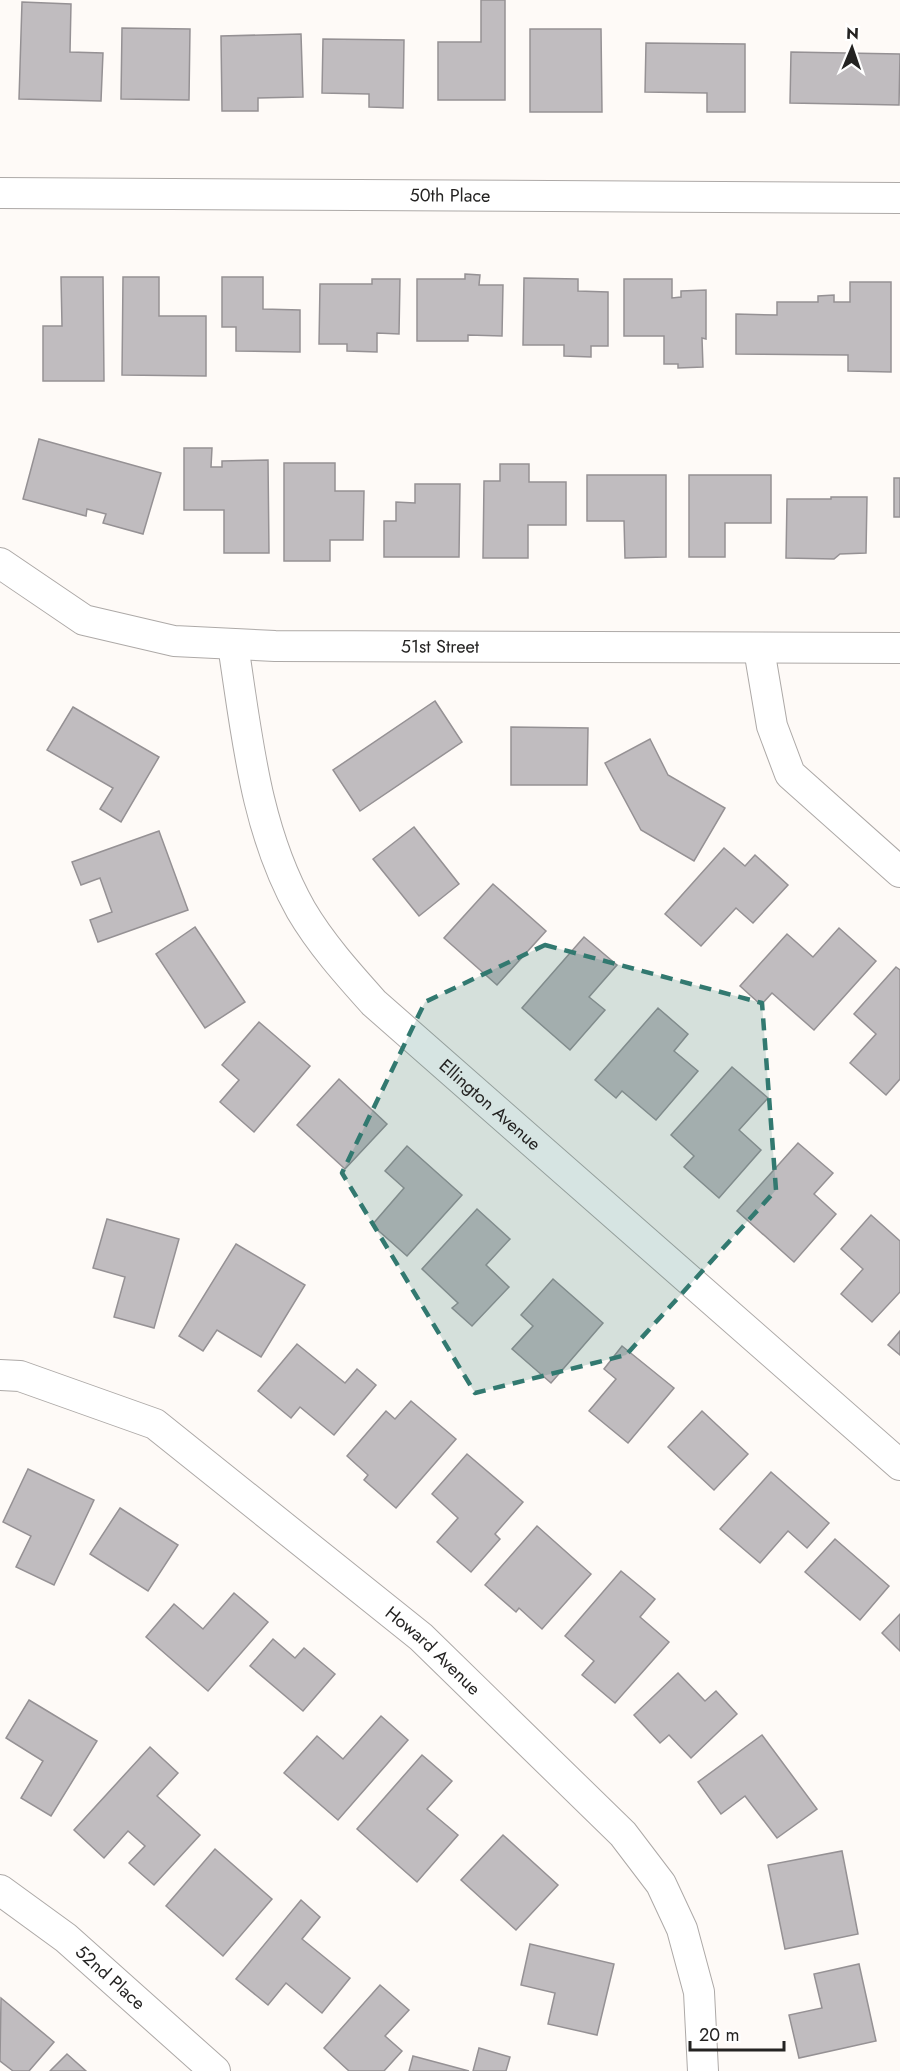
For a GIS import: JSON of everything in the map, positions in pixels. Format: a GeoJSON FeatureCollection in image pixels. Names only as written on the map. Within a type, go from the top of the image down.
{"type":"FeatureCollection","features":[{"type":"Feature","properties":{"kind":"street","name":"50th Place"},"geometry":{"type":"LineString","coordinates":[[0,193],[900,198]]}},
{"type":"Feature","properties":{"kind":"street","name":"51st Street"},"geometry":{"type":"LineString","coordinates":[[0,563],[84,620],[174,641],[233,645],[900,648]]}},
{"type":"Feature","properties":{"kind":"street","name":"Ellington Avenue"},"geometry":{"type":"LineString","coordinates":[[233,645],[256,792],[273,848],[301,909],[335,960],[374,1004],[900,1465]]}},
{"type":"Feature","properties":{"kind":"street"},"geometry":{"type":"LineString","coordinates":[[759,649],[772,726],[790,774],[900,873]]}},
{"type":"Feature","properties":{"kind":"street","name":"Howard Avenue"},"geometry":{"type":"LineString","coordinates":[[0,1375],[20,1376],[155,1424],[421,1637],[623,1834],[661,1884],[682,1929],[699,1992],[703,2071]]}},
{"type":"Feature","properties":{"kind":"street","name":"52nd Place"},"geometry":{"type":"LineString","coordinates":[[0,1890],[66,1938],[215,2071]]}},
{"type":"Feature","properties":{"kind":"highlighted area"},"geometry":{"type":"Polygon","coordinates":[[[545,945],[762,1003],[776,1190],[626,1355],[475,1393],[342,1173],[425,1002],[545,945]]]}},
{"type":"Feature","properties":{"kind":"building"},"geometry":{"type":"Polygon","coordinates":[[[481,0],[505,0],[505,100],[438,100],[438,42],[481,42],[481,0]]]}},
{"type":"Feature","properties":{"kind":"building"},"geometry":{"type":"Polygon","coordinates":[[[22,2],[71,4],[70,52],[103,53],[101,101],[19,99],[22,2]]]}},
{"type":"Feature","properties":{"kind":"building"},"geometry":{"type":"Polygon","coordinates":[[[122,28],[190,29],[189,100],[121,99],[122,28]]]}},
{"type":"Feature","properties":{"kind":"building"},"geometry":{"type":"Polygon","coordinates":[[[530,29],[601,29],[602,112],[530,112],[530,29]]]}},
{"type":"Feature","properties":{"kind":"building"},"geometry":{"type":"Polygon","coordinates":[[[301,34],[303,97],[258,98],[258,111],[222,111],[221,36],[301,34]]]}},
{"type":"Feature","properties":{"kind":"building"},"geometry":{"type":"Polygon","coordinates":[[[323,39],[404,40],[403,108],[369,107],[369,94],[322,93],[323,39]]]}},
{"type":"Feature","properties":{"kind":"building"},"geometry":{"type":"Polygon","coordinates":[[[646,43],[745,44],[745,112],[707,112],[707,93],[645,92],[646,43]]]}},
{"type":"Feature","properties":{"kind":"building"},"geometry":{"type":"Polygon","coordinates":[[[791,52],[900,54],[899,105],[790,103],[791,52]]]}},
{"type":"Feature","properties":{"kind":"building"},"geometry":{"type":"Polygon","coordinates":[[[465,274],[480,275],[479,285],[503,285],[502,336],[468,335],[468,341],[417,341],[417,279],[465,279],[465,274]]]}},
{"type":"Feature","properties":{"kind":"building"},"geometry":{"type":"Polygon","coordinates":[[[61,277],[103,277],[104,381],[43,381],[43,326],[62,326],[61,277]]]}},
{"type":"Feature","properties":{"kind":"building"},"geometry":{"type":"Polygon","coordinates":[[[123,277],[159,277],[159,316],[206,316],[206,376],[122,375],[123,277]]]}},
{"type":"Feature","properties":{"kind":"building"},"geometry":{"type":"Polygon","coordinates":[[[222,277],[263,277],[263,309],[300,310],[300,352],[236,351],[236,327],[222,327],[222,277]]]}},
{"type":"Feature","properties":{"kind":"building"},"geometry":{"type":"Polygon","coordinates":[[[524,278],[578,279],[578,291],[608,292],[608,346],[591,346],[591,357],[564,356],[564,345],[523,345],[524,278]]]}},
{"type":"Feature","properties":{"kind":"building"},"geometry":{"type":"Polygon","coordinates":[[[372,279],[400,279],[399,334],[377,333],[377,352],[347,351],[347,344],[319,344],[320,284],[372,284],[372,279]]]}},
{"type":"Feature","properties":{"kind":"building"},"geometry":{"type":"Polygon","coordinates":[[[624,279],[672,279],[672,298],[681,297],[681,291],[706,290],[706,339],[702,338],[703,367],[678,368],[678,364],[664,364],[664,336],[624,336],[624,279]]]}},
{"type":"Feature","properties":{"kind":"building"},"geometry":{"type":"Polygon","coordinates":[[[850,282],[891,282],[891,372],[848,371],[848,355],[736,354],[736,314],[777,315],[777,302],[818,302],[818,296],[834,295],[834,302],[850,302],[850,282]]]}},
{"type":"Feature","properties":{"kind":"building"},"geometry":{"type":"Polygon","coordinates":[[[39,439],[161,473],[143,534],[103,523],[106,514],[87,509],[86,516],[23,499],[39,439]]]}},
{"type":"Feature","properties":{"kind":"building"},"geometry":{"type":"Polygon","coordinates":[[[184,448],[212,448],[211,467],[222,467],[222,461],[268,460],[269,553],[224,553],[224,510],[184,510],[184,448]]]}},
{"type":"Feature","properties":{"kind":"building"},"geometry":{"type":"Polygon","coordinates":[[[284,463],[335,463],[335,491],[364,491],[363,540],[330,540],[330,561],[284,561],[284,463]]]}},
{"type":"Feature","properties":{"kind":"building"},"geometry":{"type":"Polygon","coordinates":[[[500,464],[529,464],[529,482],[566,482],[566,525],[528,525],[528,558],[483,558],[484,481],[500,481],[500,464]]]}},
{"type":"Feature","properties":{"kind":"building"},"geometry":{"type":"Polygon","coordinates":[[[587,475],[666,475],[666,557],[625,558],[624,521],[587,521],[587,475]]]}},
{"type":"Feature","properties":{"kind":"building"},"geometry":{"type":"Polygon","coordinates":[[[689,475],[771,475],[771,523],[725,523],[725,557],[689,557],[689,475]]]}},
{"type":"Feature","properties":{"kind":"building"},"geometry":{"type":"Polygon","coordinates":[[[894,478],[900,478],[900,517],[894,517],[894,478]]]}},
{"type":"Feature","properties":{"kind":"building"},"geometry":{"type":"Polygon","coordinates":[[[415,484],[460,484],[459,557],[384,557],[384,521],[396,521],[396,502],[415,503],[415,484]]]}},
{"type":"Feature","properties":{"kind":"building"},"geometry":{"type":"Polygon","coordinates":[[[831,497],[867,497],[866,553],[840,554],[834,559],[786,558],[787,499],[831,499],[831,497]]]}},
{"type":"Feature","properties":{"kind":"building"},"geometry":{"type":"Polygon","coordinates":[[[435,701],[462,742],[360,811],[333,770],[435,701]]]}},
{"type":"Feature","properties":{"kind":"building"},"geometry":{"type":"Polygon","coordinates":[[[73,707],[159,757],[121,822],[100,809],[113,788],[47,750],[73,707]]]}},
{"type":"Feature","properties":{"kind":"building"},"geometry":{"type":"Polygon","coordinates":[[[511,727],[588,728],[587,785],[511,785],[511,727]]]}},
{"type":"Feature","properties":{"kind":"building"},"geometry":{"type":"Polygon","coordinates":[[[650,739],[668,775],[725,808],[694,861],[641,830],[605,763],[650,739]]]}},
{"type":"Feature","properties":{"kind":"building"},"geometry":{"type":"Polygon","coordinates":[[[414,827],[459,884],[419,916],[373,859],[414,827]]]}},
{"type":"Feature","properties":{"kind":"building"},"geometry":{"type":"Polygon","coordinates":[[[159,831],[188,910],[98,942],[90,920],[112,912],[100,878],[81,885],[72,862],[159,831]]]}},
{"type":"Feature","properties":{"kind":"building"},"geometry":{"type":"Polygon","coordinates":[[[724,848],[745,866],[755,855],[788,885],[753,923],[736,908],[701,946],[665,914],[724,848]]]}},
{"type":"Feature","properties":{"kind":"building"},"geometry":{"type":"Polygon","coordinates":[[[493,884],[546,931],[497,985],[444,938],[493,884]]]}},
{"type":"Feature","properties":{"kind":"building"},"geometry":{"type":"Polygon","coordinates":[[[195,927],[245,1002],[205,1028],[156,954],[195,927]]]}},
{"type":"Feature","properties":{"kind":"building"},"geometry":{"type":"Polygon","coordinates":[[[839,928],[876,961],[814,1030],[772,993],[761,1005],[740,986],[787,934],[813,957],[839,928]]]}},
{"type":"Feature","properties":{"kind":"building"},"geometry":{"type":"Polygon","coordinates":[[[584,937],[617,965],[589,997],[605,1010],[570,1050],[522,1008],[584,937]]]}},
{"type":"Feature","properties":{"kind":"building"},"geometry":{"type":"Polygon","coordinates":[[[896,967],[900,970],[900,1079],[886,1095],[850,1063],[876,1034],[854,1014],[896,967]]]}},
{"type":"Feature","properties":{"kind":"building"},"geometry":{"type":"Polygon","coordinates":[[[658,1008],[688,1034],[674,1051],[698,1071],[656,1120],[622,1091],[616,1098],[595,1080],[658,1008]]]}},
{"type":"Feature","properties":{"kind":"building"},"geometry":{"type":"Polygon","coordinates":[[[259,1022],[310,1066],[254,1132],[220,1102],[239,1080],[222,1065],[259,1022]]]}},
{"type":"Feature","properties":{"kind":"building"},"geometry":{"type":"Polygon","coordinates":[[[732,1067],[768,1098],[739,1130],[761,1150],[719,1198],[684,1167],[694,1156],[671,1135],[732,1067]]]}},
{"type":"Feature","properties":{"kind":"building"},"geometry":{"type":"Polygon","coordinates":[[[339,1079],[387,1124],[345,1169],[297,1125],[339,1079]]]}},
{"type":"Feature","properties":{"kind":"building"},"geometry":{"type":"Polygon","coordinates":[[[798,1143],[833,1173],[814,1194],[836,1214],[794,1262],[737,1211],[798,1143]]]}},
{"type":"Feature","properties":{"kind":"building"},"geometry":{"type":"Polygon","coordinates":[[[407,1146],[462,1195],[407,1256],[372,1225],[404,1188],[385,1171],[407,1146]]]}},
{"type":"Feature","properties":{"kind":"building"},"geometry":{"type":"Polygon","coordinates":[[[477,1209],[510,1239],[486,1265],[509,1287],[472,1326],[452,1308],[458,1303],[422,1269],[477,1209]]]}},
{"type":"Feature","properties":{"kind":"building"},"geometry":{"type":"Polygon","coordinates":[[[871,1215],[900,1241],[900,1292],[872,1322],[841,1294],[863,1269],[841,1249],[871,1215]]]}},
{"type":"Feature","properties":{"kind":"building"},"geometry":{"type":"Polygon","coordinates":[[[107,1219],[179,1239],[154,1328],[114,1317],[125,1277],[93,1268],[107,1219]]]}},
{"type":"Feature","properties":{"kind":"building"},"geometry":{"type":"Polygon","coordinates":[[[236,1244],[305,1285],[261,1357],[217,1330],[203,1351],[179,1336],[236,1244]]]}},
{"type":"Feature","properties":{"kind":"building"},"geometry":{"type":"Polygon","coordinates":[[[553,1279],[603,1323],[551,1383],[512,1349],[533,1326],[521,1315],[553,1279]]]}},
{"type":"Feature","properties":{"kind":"building"},"geometry":{"type":"Polygon","coordinates":[[[900,1331],[900,1355],[888,1345],[900,1331]]]}},
{"type":"Feature","properties":{"kind":"building"},"geometry":{"type":"Polygon","coordinates":[[[297,1344],[345,1383],[357,1369],[376,1385],[334,1435],[300,1407],[291,1418],[258,1391],[297,1344]]]}},
{"type":"Feature","properties":{"kind":"building"},"geometry":{"type":"Polygon","coordinates":[[[622,1346],[674,1388],[628,1443],[589,1411],[616,1379],[604,1369],[622,1346]]]}},
{"type":"Feature","properties":{"kind":"building"},"geometry":{"type":"Polygon","coordinates":[[[411,1401],[456,1439],[396,1508],[364,1480],[368,1475],[347,1456],[386,1411],[395,1419],[411,1401]]]}},
{"type":"Feature","properties":{"kind":"building"},"geometry":{"type":"Polygon","coordinates":[[[702,1411],[748,1454],[714,1490],[668,1447],[702,1411]]]}},
{"type":"Feature","properties":{"kind":"building"},"geometry":{"type":"Polygon","coordinates":[[[467,1454],[523,1502],[495,1534],[500,1539],[471,1572],[437,1542],[458,1518],[432,1494],[467,1454]]]}},
{"type":"Feature","properties":{"kind":"building"},"geometry":{"type":"Polygon","coordinates":[[[28,1469],[94,1500],[54,1585],[16,1567],[31,1536],[3,1522],[28,1469]]]}},
{"type":"Feature","properties":{"kind":"building"},"geometry":{"type":"Polygon","coordinates":[[[771,1472],[829,1523],[807,1548],[788,1531],[760,1563],[720,1529],[771,1472]]]}},
{"type":"Feature","properties":{"kind":"building"},"geometry":{"type":"Polygon","coordinates":[[[120,1508],[178,1545],[148,1591],[90,1554],[120,1508]]]}},
{"type":"Feature","properties":{"kind":"building"},"geometry":{"type":"Polygon","coordinates":[[[537,1526],[591,1574],[542,1629],[519,1608],[516,1612],[485,1585],[537,1526]]]}},
{"type":"Feature","properties":{"kind":"building"},"geometry":{"type":"Polygon","coordinates":[[[835,1539],[889,1586],[860,1620],[805,1572],[835,1539]]]}},
{"type":"Feature","properties":{"kind":"building"},"geometry":{"type":"Polygon","coordinates":[[[621,1571],[655,1599],[640,1617],[669,1642],[615,1703],[582,1675],[594,1661],[565,1636],[621,1571]]]}},
{"type":"Feature","properties":{"kind":"building"},"geometry":{"type":"Polygon","coordinates":[[[234,1593],[268,1622],[208,1691],[146,1637],[174,1604],[203,1629],[234,1593]]]}},
{"type":"Feature","properties":{"kind":"building"},"geometry":{"type":"Polygon","coordinates":[[[900,1614],[900,1651],[882,1633],[900,1614]]]}},
{"type":"Feature","properties":{"kind":"building"},"geometry":{"type":"Polygon","coordinates":[[[273,1639],[295,1658],[304,1648],[335,1674],[303,1711],[250,1666],[273,1639]]]}},
{"type":"Feature","properties":{"kind":"building"},"geometry":{"type":"Polygon","coordinates":[[[678,1673],[705,1701],[716,1691],[737,1714],[691,1758],[669,1735],[660,1743],[634,1715],[678,1673]]]}},
{"type":"Feature","properties":{"kind":"building"},"geometry":{"type":"Polygon","coordinates":[[[29,1700],[97,1741],[51,1816],[21,1798],[43,1761],[6,1738],[29,1700]]]}},
{"type":"Feature","properties":{"kind":"building"},"geometry":{"type":"Polygon","coordinates":[[[381,1716],[408,1740],[338,1820],[284,1773],[317,1736],[343,1759],[381,1716]]]}},
{"type":"Feature","properties":{"kind":"building"},"geometry":{"type":"Polygon","coordinates":[[[762,1735],[817,1809],[777,1838],[745,1796],[721,1814],[698,1782],[762,1735]]]}},
{"type":"Feature","properties":{"kind":"building"},"geometry":{"type":"Polygon","coordinates":[[[150,1747],[178,1773],[157,1796],[200,1835],[154,1885],[129,1863],[145,1846],[128,1831],[104,1858],[74,1830],[150,1747]]]}},
{"type":"Feature","properties":{"kind":"building"},"geometry":{"type":"Polygon","coordinates":[[[422,1755],[452,1781],[427,1809],[458,1835],[417,1882],[357,1829],[422,1755]]]}},
{"type":"Feature","properties":{"kind":"building"},"geometry":{"type":"Polygon","coordinates":[[[503,1835],[558,1885],[516,1930],[461,1880],[503,1835]]]}},
{"type":"Feature","properties":{"kind":"building"},"geometry":{"type":"Polygon","coordinates":[[[215,1849],[272,1899],[223,1956],[166,1906],[215,1849]]]}},
{"type":"Feature","properties":{"kind":"building"},"geometry":{"type":"Polygon","coordinates":[[[842,1851],[858,1934],[785,1949],[768,1865],[842,1851]]]}},
{"type":"Feature","properties":{"kind":"building"},"geometry":{"type":"Polygon","coordinates":[[[301,1900],[320,1917],[302,1939],[350,1978],[322,2013],[286,1983],[268,2005],[236,1979],[301,1900]]]}},
{"type":"Feature","properties":{"kind":"building"},"geometry":{"type":"Polygon","coordinates":[[[530,1944],[614,1964],[597,2035],[548,2024],[555,1993],[521,1985],[530,1944]]]}},
{"type":"Feature","properties":{"kind":"building"},"geometry":{"type":"Polygon","coordinates":[[[859,1964],[876,2041],[799,2058],[789,2015],[822,2008],[814,1974],[859,1964]]]}},
{"type":"Feature","properties":{"kind":"building"},"geometry":{"type":"Polygon","coordinates":[[[380,1985],[409,2010],[385,2036],[402,2051],[384,2071],[349,2071],[324,2048],[380,1985]]]}},
{"type":"Feature","properties":{"kind":"building"},"geometry":{"type":"Polygon","coordinates":[[[1,1998],[54,2042],[29,2071],[13,2071],[0,2061],[1,1998]]]}},
{"type":"Feature","properties":{"kind":"building"},"geometry":{"type":"Polygon","coordinates":[[[479,2048],[510,2057],[506,2071],[473,2071],[479,2048]]]}},
{"type":"Feature","properties":{"kind":"building"},"geometry":{"type":"Polygon","coordinates":[[[67,2054],[86,2071],[50,2071],[67,2054]]]}},
{"type":"Feature","properties":{"kind":"building"},"geometry":{"type":"Polygon","coordinates":[[[413,2056],[469,2071],[409,2071],[413,2056]]]}}]}
